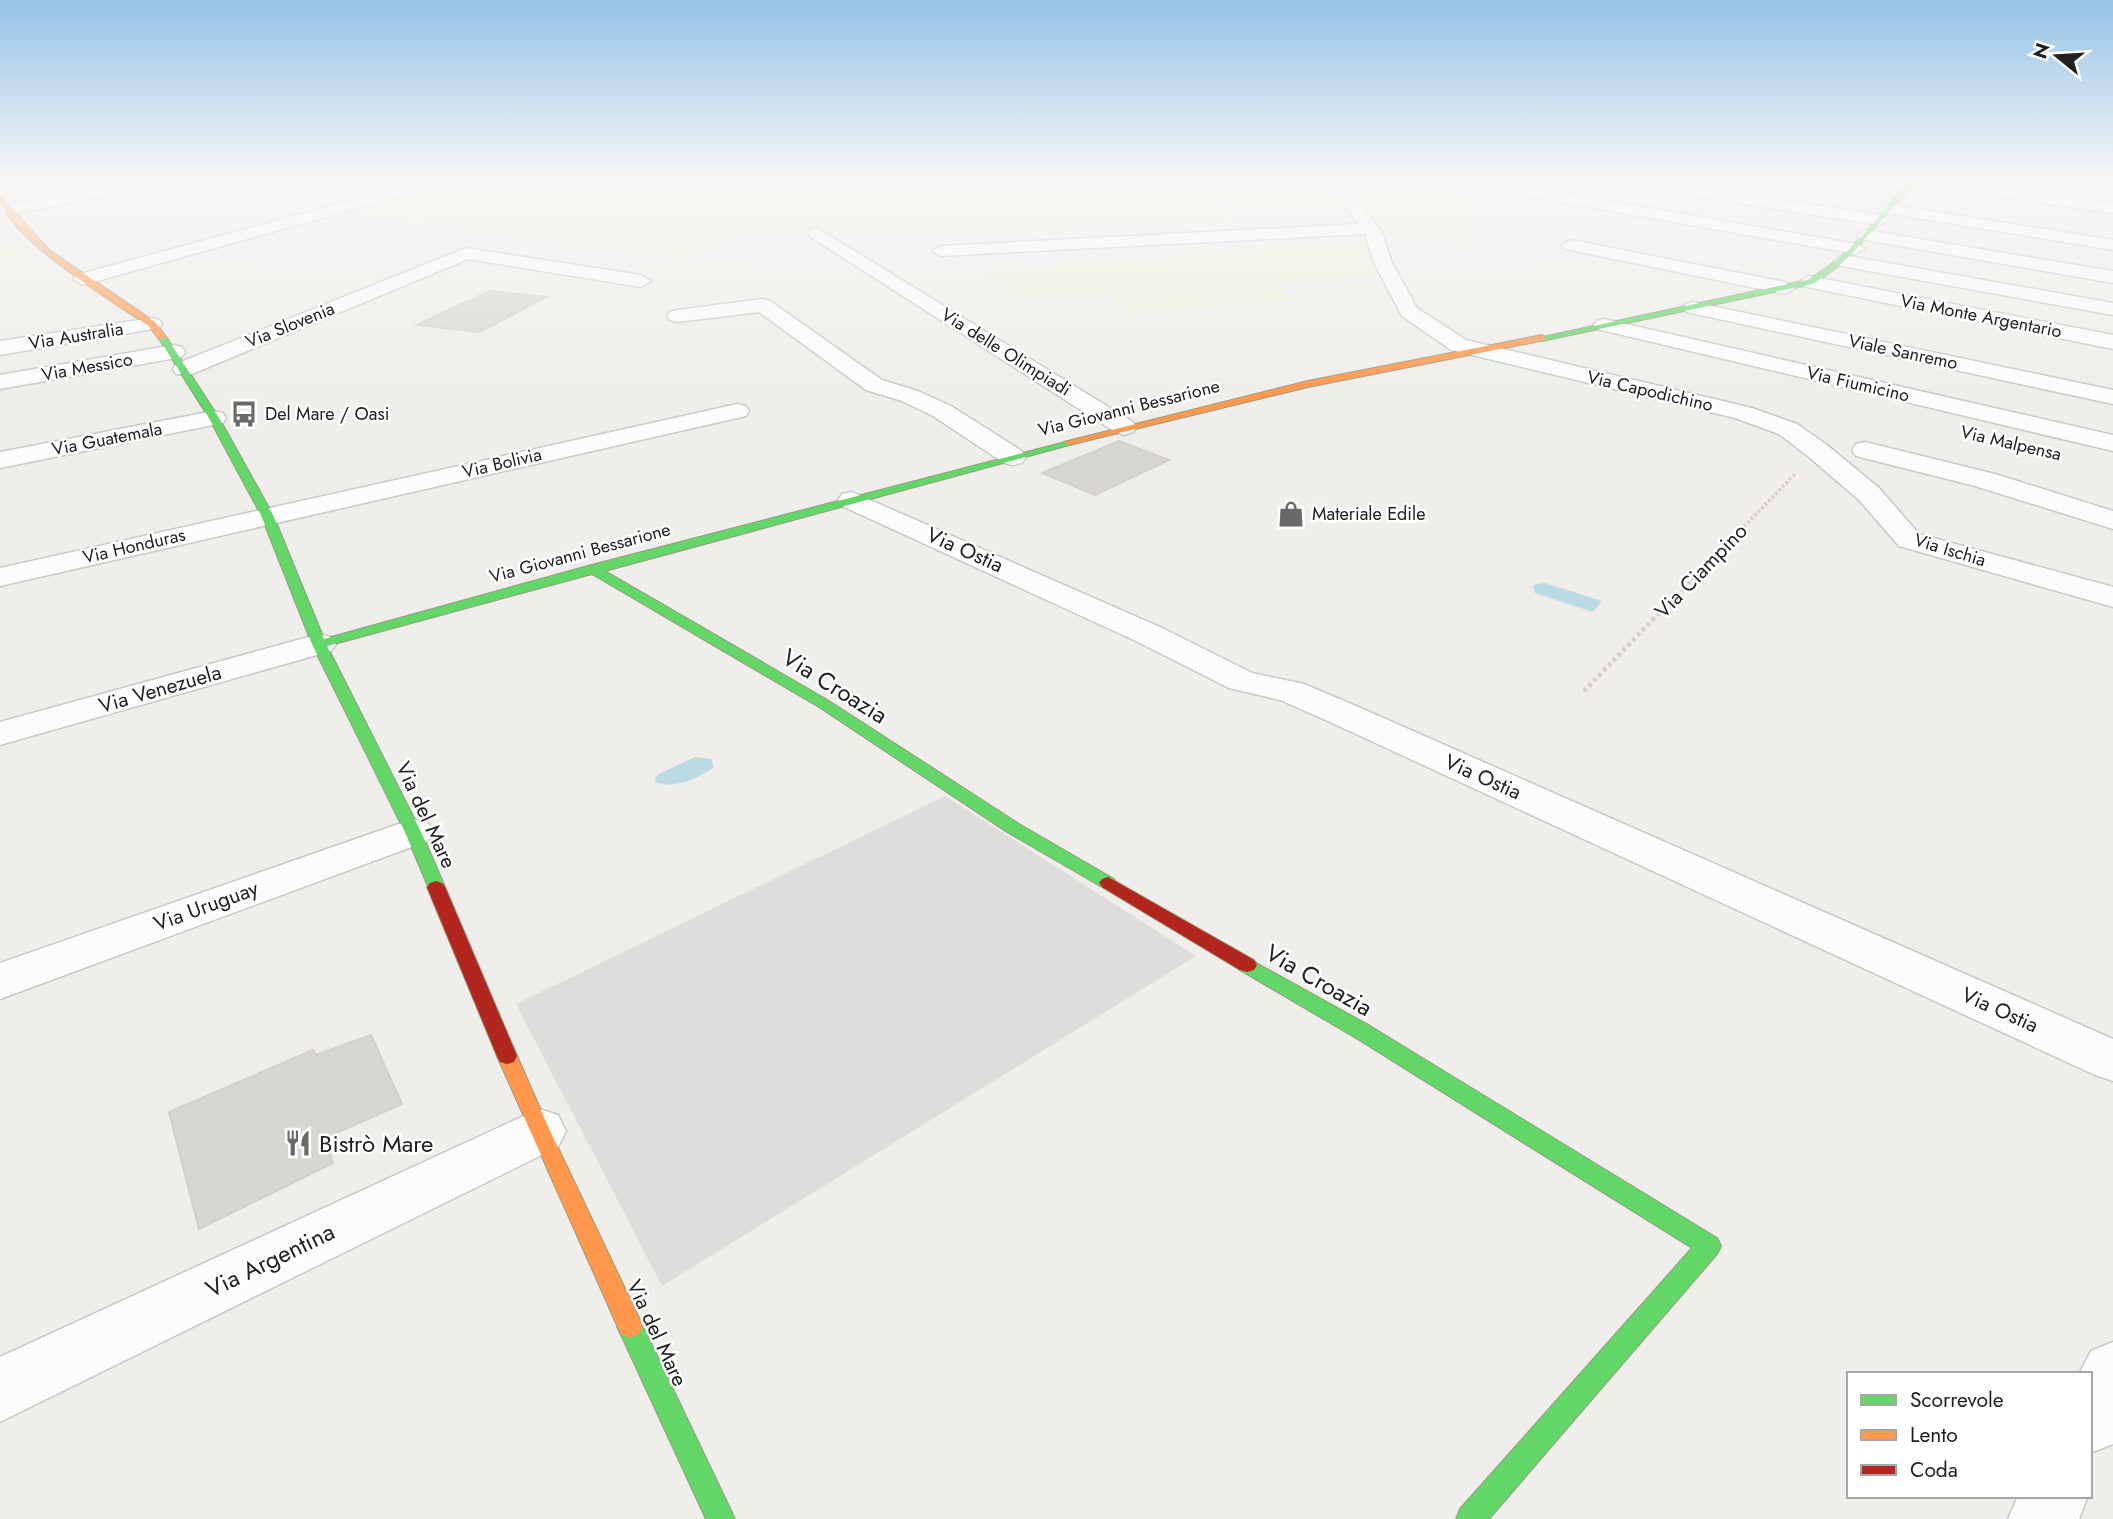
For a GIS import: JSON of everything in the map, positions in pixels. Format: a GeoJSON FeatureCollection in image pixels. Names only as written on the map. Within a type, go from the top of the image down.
{"type":"FeatureCollection","features":[{"type":"Feature","properties":{"kind":"street","name":"Via del Mare"},"geometry":{"type":"LineString","coordinates":[[46,252],[152,324],[179,360],[214,418],[267,515],[319,644],[413,832],[539,1131],[722,1519]]}},
{"type":"Feature","properties":{"kind":"street"},"geometry":{"type":"LineString","coordinates":[[83,279],[181,252]]}},
{"type":"Feature","properties":{"kind":"street","name":"Via delle Olimpiadi"},"geometry":{"type":"LineString","coordinates":[[847,252],[1124,427]]}},
{"type":"Feature","properties":{"kind":"street","name":"Via Capodichino"},"geometry":{"type":"LineString","coordinates":[[1379,252],[1409,312],[1438,333],[1474,350],[1743,413],[1788,429],[1818,451]]}},
{"type":"Feature","properties":{"kind":"street"},"geometry":{"type":"LineString","coordinates":[[1605,252],[1785,288]]}},
{"type":"Feature","properties":{"kind":"street","name":"Via Giovanni Bessarione"},"geometry":{"type":"LineString","coordinates":[[319,644],[1124,427],[1308,384],[1693,308],[1809,282],[1829,273],[1849,252]]}},
{"type":"Feature","properties":{"kind":"street"},"geometry":{"type":"LineString","coordinates":[[1928,252],[2113,309]]}},
{"type":"Feature","properties":{"kind":"street"},"geometry":{"type":"LineString","coordinates":[[1973,252],[2113,277]]}},
{"type":"Feature","properties":{"kind":"street"},"geometry":{"type":"LineString","coordinates":[[2008,252],[2113,266]]}},
{"type":"Feature","properties":{"kind":"street","name":"Via Slovenia"},"geometry":{"type":"LineString","coordinates":[[179,360],[466,253],[641,281]]}},
{"type":"Feature","properties":{"kind":"street","name":"Via Monte Argentario"},"geometry":{"type":"LineString","coordinates":[[1809,282],[2113,342]]}},
{"type":"Feature","properties":{"kind":"street"},"geometry":{"type":"LineString","coordinates":[[677,316],[763,304],[874,385],[910,396],[942,411],[1013,457]]}},
{"type":"Feature","properties":{"kind":"street","name":"Viale Sanremo"},"geometry":{"type":"LineString","coordinates":[[1693,308],[2113,397]]}},
{"type":"Feature","properties":{"kind":"street","name":"Via Australia"},"geometry":{"type":"LineString","coordinates":[[0,348],[152,324]]}},
{"type":"Feature","properties":{"kind":"street","name":"Via Fiumicino"},"geometry":{"type":"LineString","coordinates":[[1604,325],[2113,443]]}},
{"type":"Feature","properties":{"kind":"street","name":"Via Messico"},"geometry":{"type":"LineString","coordinates":[[0,382],[179,360]]}},
{"type":"Feature","properties":{"kind":"street","name":"Via Bolivia"},"geometry":{"type":"LineString","coordinates":[[267,515],[737,411]]}},
{"type":"Feature","properties":{"kind":"street","name":"Via Guatemala"},"geometry":{"type":"LineString","coordinates":[[0,460],[214,418]]}},
{"type":"Feature","properties":{"kind":"street","name":"Via Malpensa"},"geometry":{"type":"LineString","coordinates":[[1910,419],[2113,467]]}},
{"type":"Feature","properties":{"kind":"street"},"geometry":{"type":"LineString","coordinates":[[1788,429],[2109,510]]}},
{"type":"Feature","properties":{"kind":"street"},"geometry":{"type":"LineString","coordinates":[[1818,451],[1866,450]]}},
{"type":"Feature","properties":{"kind":"street","name":"Via Ischia"},"geometry":{"type":"LineString","coordinates":[[1818,451],[1869,494],[1909,540],[2113,597]]}},
{"type":"Feature","properties":{"kind":"street","name":"Via Ostia"},"geometry":{"type":"LineString","coordinates":[[852,500],[1136,628],[1241,681],[1291,692],[1343,714],[2113,1061]]}},
{"type":"Feature","properties":{"kind":"street","name":"Via Honduras"},"geometry":{"type":"LineString","coordinates":[[0,577],[267,515]]}},
{"type":"Feature","properties":{"kind":"street","name":"Via Croazia"},"geometry":{"type":"LineString","coordinates":[[592,569],[824,704],[1013,828],[1363,1032],[1710,1246],[1470,1519]]}},
{"type":"Feature","properties":{"kind":"street","name":"Via Venezuela"},"geometry":{"type":"LineString","coordinates":[[0,734],[319,644]]}},
{"type":"Feature","properties":{"kind":"street","name":"Via Uruguay"},"geometry":{"type":"LineString","coordinates":[[0,981],[413,832]]}},
{"type":"Feature","properties":{"kind":"street","name":"Via Argentina"},"geometry":{"type":"LineString","coordinates":[[0,1390],[539,1131]]}},
{"type":"Feature","properties":{"kind":"street"},"geometry":{"type":"LineString","coordinates":[[2092,1417],[2113,1373]]}},
{"type":"Feature","properties":{"kind":"street"},"geometry":{"type":"LineString","coordinates":[[2043,1519],[2053,1498]]}},
{"type":"Feature","properties":{"kind":"path","name":"Via Ciampino"},"geometry":{"type":"LineString","coordinates":[[1584,691],[1818,451]]}},
{"type":"Feature","properties":{"kind":"shaded area"},"geometry":{"type":"Polygon","coordinates":[[[945,796],[1196,956],[662,1286],[516,1004],[945,796]]]}},
{"type":"Feature","properties":{"kind":"green space"},"geometry":{"type":"Polygon","coordinates":[[[0,252],[29,252],[33,258],[0,263],[0,252]]]}},
{"type":"Feature","properties":{"kind":"green space"},"geometry":{"type":"Polygon","coordinates":[[[643,252],[695,252],[685,258],[643,252]]]}},
{"type":"Feature","properties":{"kind":"green space"},"geometry":{"type":"Polygon","coordinates":[[[1219,252],[1381,252],[1389,273],[1277,284],[1297,298],[1135,314],[1103,293],[1026,300],[983,273],[1219,252]]]}},
{"type":"Feature","properties":{"kind":"water"},"geometry":{"type":"Polygon","coordinates":[[[1545,583],[1602,601],[1593,612],[1535,593],[1533,585],[1545,583]]]}},
{"type":"Feature","properties":{"kind":"water"},"geometry":{"type":"Polygon","coordinates":[[[695,757],[712,759],[713,768],[677,784],[656,782],[655,778],[659,774],[695,757]]]}},
{"type":"Feature","properties":{"kind":"building"},"geometry":{"type":"Polygon","coordinates":[[[490,291],[546,297],[480,332],[417,325],[490,291]]]}},
{"type":"Feature","properties":{"kind":"building"},"geometry":{"type":"Polygon","coordinates":[[[1119,441],[1169,460],[1095,495],[1042,473],[1119,441]]]}},
{"type":"Feature","properties":{"kind":"building"},"geometry":{"type":"Polygon","coordinates":[[[371,1035],[402,1104],[325,1138],[333,1163],[199,1229],[169,1112],[313,1050],[316,1055],[371,1035]]]}},
{"type":"Feature","properties":{"kind":"traffic: fast"},"geometry":{"type":"LineString","coordinates":[[1542,338],[1809,282],[1852,252]]}},
{"type":"Feature","properties":{"kind":"traffic: fast"},"geometry":{"type":"LineString","coordinates":[[162,337],[214,418],[267,515],[319,644],[413,832],[436,887]]}},
{"type":"Feature","properties":{"kind":"traffic: fast"},"geometry":{"type":"LineString","coordinates":[[319,644],[1069,442]]}},
{"type":"Feature","properties":{"kind":"traffic: fast"},"geometry":{"type":"LineString","coordinates":[[592,569],[824,704],[1013,828],[1108,883]]}},
{"type":"Feature","properties":{"kind":"traffic: fast"},"geometry":{"type":"LineString","coordinates":[[1247,965],[1363,1032],[1709,1246],[1470,1519]]}},
{"type":"Feature","properties":{"kind":"traffic: fast"},"geometry":{"type":"LineString","coordinates":[[630,1326],[721,1519]]}},
{"type":"Feature","properties":{"kind":"traffic: slow"},"geometry":{"type":"LineString","coordinates":[[46,252],[152,324],[162,337]]}},
{"type":"Feature","properties":{"kind":"traffic: slow"},"geometry":{"type":"LineString","coordinates":[[1069,442],[1308,384],[1542,338]]}},
{"type":"Feature","properties":{"kind":"traffic: slow"},"geometry":{"type":"LineString","coordinates":[[507,1056],[630,1326]]}},
{"type":"Feature","properties":{"kind":"traffic: jam"},"geometry":{"type":"LineString","coordinates":[[1108,883],[1247,965]]}},
{"type":"Feature","properties":{"kind":"traffic: jam"},"geometry":{"type":"LineString","coordinates":[[436,887],[507,1056]]}},
{"type":"Feature","properties":{"kind":"place","name":"Del Mare / Oasi"},"geometry":{"type":"Point","coordinates":[244,414]}},
{"type":"Feature","properties":{"kind":"place","name":"Materiale Edile"},"geometry":{"type":"Point","coordinates":[1291,514]}},
{"type":"Feature","properties":{"kind":"place","name":"Bistrò Mare"},"geometry":{"type":"Point","coordinates":[298,1143]}}]}
